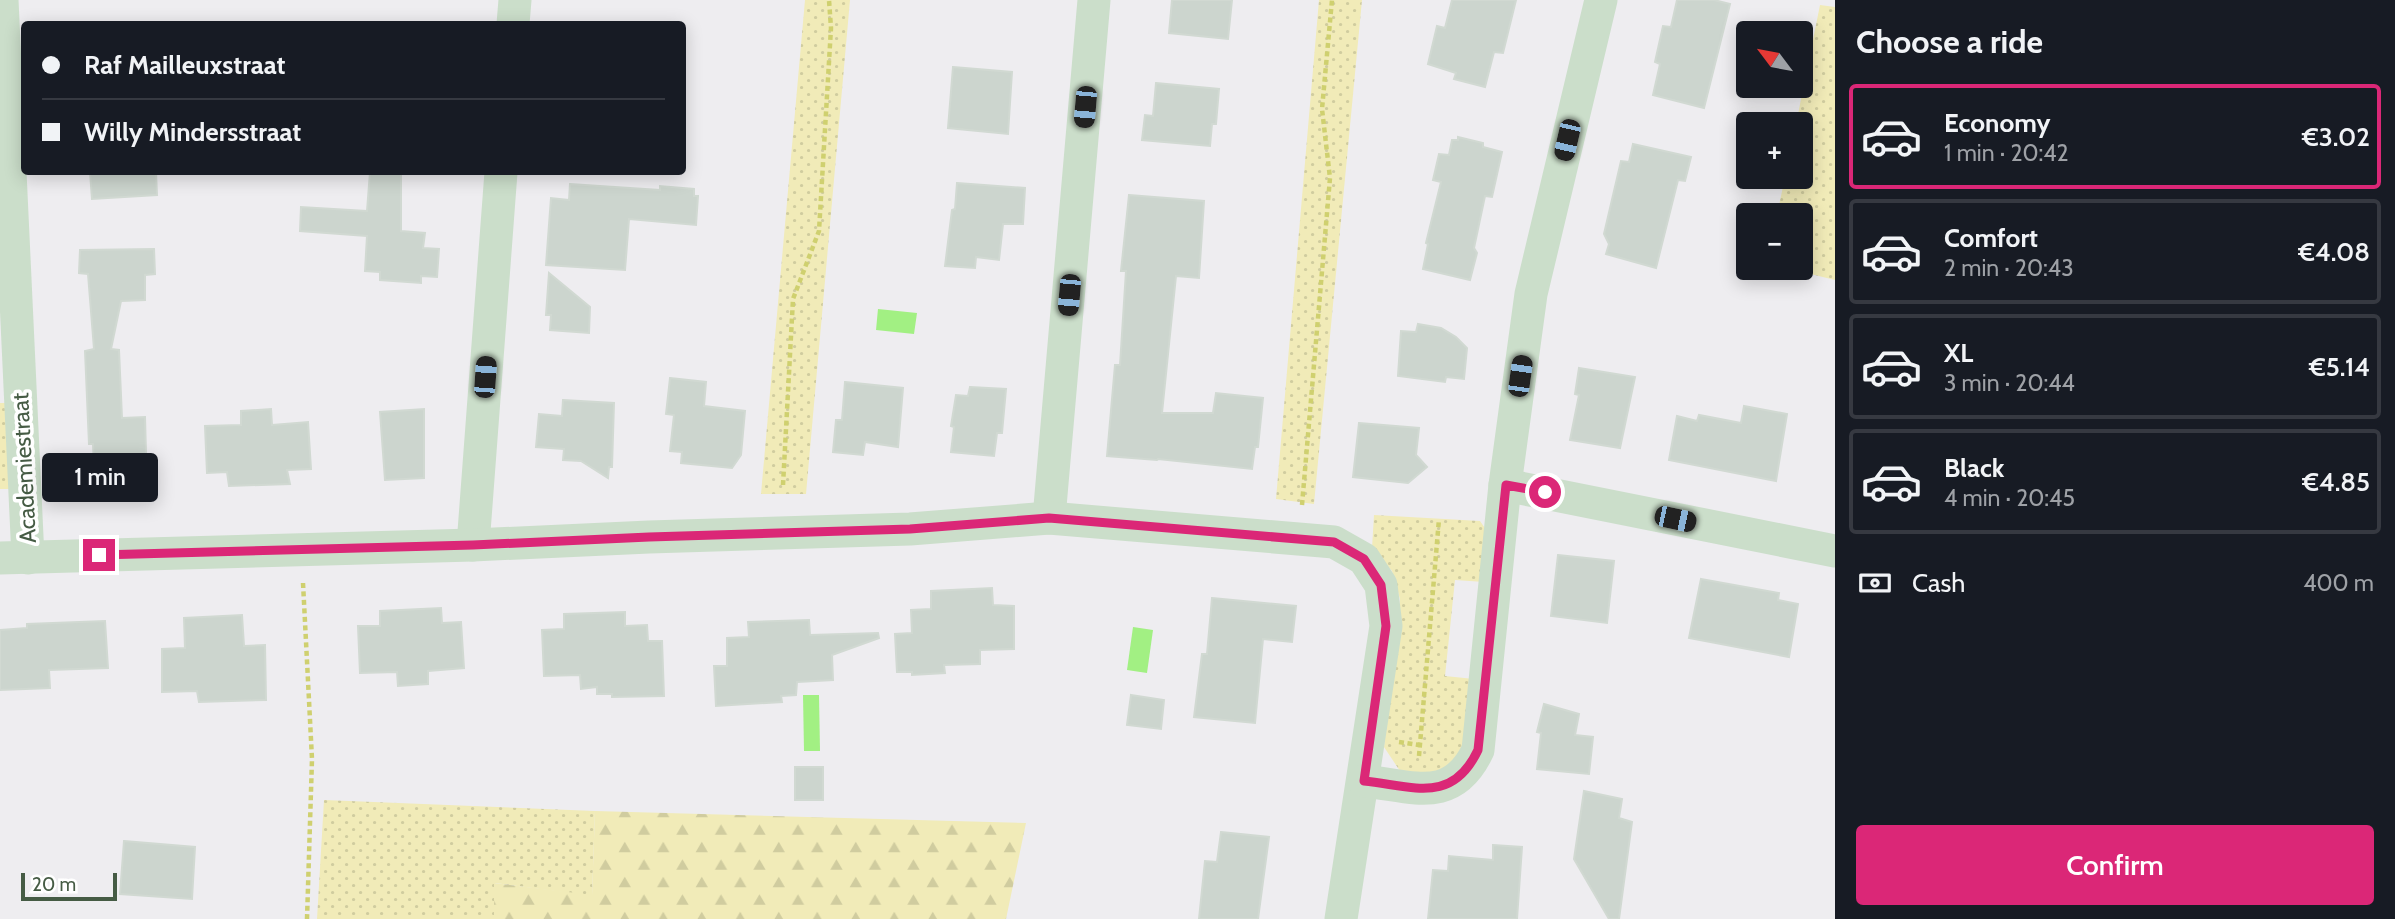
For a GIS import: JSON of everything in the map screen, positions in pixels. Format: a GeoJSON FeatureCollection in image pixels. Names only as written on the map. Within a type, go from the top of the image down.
{"type":"FeatureCollection","features":[{"type":"Feature","properties":{"kind":"street","name":"Academiestraat"},"geometry":{"type":"LineString","coordinates":[[2,0],[14,558]]}},
{"type":"Feature","properties":{"kind":"street"},"geometry":{"type":"LineString","coordinates":[[513,21],[515,0]]}},
{"type":"Feature","properties":{"kind":"street"},"geometry":{"type":"LineString","coordinates":[[1049,518],[1094,0]]}},
{"type":"Feature","properties":{"kind":"street"},"geometry":{"type":"LineString","coordinates":[[1364,781],[1434,788],[1448,785],[1461,777],[1478,750],[1506,485],[1531,294],[1601,0]]}},
{"type":"Feature","properties":{"kind":"street"},"geometry":{"type":"LineString","coordinates":[[473,545],[501,175]]}},
{"type":"Feature","properties":{"kind":"street"},"geometry":{"type":"LineString","coordinates":[[1506,485],[1835,551]]}},
{"type":"Feature","properties":{"kind":"street"},"geometry":{"type":"LineString","coordinates":[[14,558],[910,529],[1049,518],[1334,542],[1364,559],[1381,585],[1386,626],[1341,919]]}},
{"type":"Feature","properties":{"kind":"path"},"geometry":{"type":"LineString","coordinates":[[783,485],[793,299],[819,231],[831,28],[829,0]]}},
{"type":"Feature","properties":{"kind":"path"},"geometry":{"type":"LineString","coordinates":[[1301,505],[1329,178],[1322,109],[1332,0]]}},
{"type":"Feature","properties":{"kind":"path"},"geometry":{"type":"LineString","coordinates":[[1418,768],[1439,519]]}},
{"type":"Feature","properties":{"kind":"path"},"geometry":{"type":"LineString","coordinates":[[303,583],[312,759],[307,919]]}},
{"type":"Feature","properties":{"kind":"green space"},"geometry":{"type":"Polygon","coordinates":[[[805,0],[850,0],[806,494],[761,494],[805,0]]]}},
{"type":"Feature","properties":{"kind":"green space"},"geometry":{"type":"Polygon","coordinates":[[[1319,0],[1362,0],[1314,504],[1276,499],[1319,0]]]}},
{"type":"Feature","properties":{"kind":"green space"},"geometry":{"type":"Polygon","coordinates":[[[1820,5],[1835,7],[1835,280],[1813,275],[1813,203],[1780,203],[1782,189],[1813,189],[1813,112],[1798,112],[1801,98],[1813,98],[1813,40],[1820,5]]]}},
{"type":"Feature","properties":{"kind":"green space"},"geometry":{"type":"Polygon","coordinates":[[[0,403],[8,403],[11,489],[0,489],[0,403]]]}},
{"type":"Feature","properties":{"kind":"green space"},"geometry":{"type":"Polygon","coordinates":[[[1374,515],[1480,521],[1487,531],[1484,582],[1455,580],[1445,676],[1474,679],[1464,752],[1452,771],[1425,777],[1400,771],[1384,747],[1400,599],[1392,571],[1372,548],[1374,515]]]}},
{"type":"Feature","properties":{"kind":"green space"},"geometry":{"type":"Polygon","coordinates":[[[324,800],[595,811],[592,896],[495,883],[494,919],[317,919],[324,800]]]}},
{"type":"Feature","properties":{"kind":"green space"},"geometry":{"type":"Polygon","coordinates":[[[595,811],[1026,823],[1006,919],[494,919],[494,883],[592,895],[595,811]]]}},
{"type":"Feature","properties":{"kind":"shaded area"},"geometry":{"type":"Polygon","coordinates":[[[878,309],[917,313],[914,334],[876,330],[878,309]]]}},
{"type":"Feature","properties":{"kind":"shaded area"},"geometry":{"type":"Polygon","coordinates":[[[1133,627],[1153,630],[1147,673],[1127,670],[1133,627]]]}},
{"type":"Feature","properties":{"kind":"shaded area"},"geometry":{"type":"Polygon","coordinates":[[[803,695],[819,695],[820,751],[804,751],[803,695]]]}},
{"type":"Feature","properties":{"kind":"building"},"geometry":{"type":"Polygon","coordinates":[[[1172,0],[1232,0],[1228,39],[1169,33],[1172,0]]]}},
{"type":"Feature","properties":{"kind":"building"},"geometry":{"type":"Polygon","coordinates":[[[1452,0],[1516,0],[1503,53],[1494,52],[1485,87],[1454,79],[1456,73],[1428,64],[1437,26],[1445,28],[1452,0]]]}},
{"type":"Feature","properties":{"kind":"building"},"geometry":{"type":"Polygon","coordinates":[[[1677,0],[1714,0],[1730,4],[1704,108],[1653,95],[1660,64],[1655,62],[1663,26],[1671,27],[1677,0]]]}},
{"type":"Feature","properties":{"kind":"building"},"geometry":{"type":"Polygon","coordinates":[[[953,67],[1012,72],[1008,134],[948,128],[953,67]]]}},
{"type":"Feature","properties":{"kind":"building"},"geometry":{"type":"Polygon","coordinates":[[[1156,83],[1219,89],[1216,124],[1212,124],[1210,146],[1142,140],[1145,115],[1153,116],[1156,83]]]}},
{"type":"Feature","properties":{"kind":"building"},"geometry":{"type":"Polygon","coordinates":[[[1458,137],[1483,143],[1483,147],[1502,152],[1492,197],[1485,196],[1474,248],[1477,253],[1470,280],[1423,269],[1428,244],[1426,243],[1441,182],[1433,180],[1439,154],[1449,155],[1452,140],[1458,140],[1458,137]]]}},
{"type":"Feature","properties":{"kind":"building"},"geometry":{"type":"Polygon","coordinates":[[[1633,144],[1691,157],[1685,181],[1678,180],[1656,268],[1606,254],[1609,244],[1604,234],[1621,161],[1629,162],[1633,144]]]}},
{"type":"Feature","properties":{"kind":"building"},"geometry":{"type":"Polygon","coordinates":[[[90,175],[156,175],[157,195],[92,199],[90,175]]]}},
{"type":"Feature","properties":{"kind":"building"},"geometry":{"type":"Polygon","coordinates":[[[370,175],[401,175],[401,231],[425,233],[423,248],[439,249],[437,277],[421,276],[421,283],[380,280],[380,272],[365,271],[367,236],[300,231],[301,207],[367,211],[370,175]]]}},
{"type":"Feature","properties":{"kind":"building"},"geometry":{"type":"Polygon","coordinates":[[[957,183],[1025,188],[1023,224],[1003,224],[999,260],[976,257],[975,268],[945,266],[957,183]]]}},
{"type":"Feature","properties":{"kind":"building"},"geometry":{"type":"Polygon","coordinates":[[[570,184],[660,190],[660,186],[694,189],[694,196],[698,196],[696,225],[629,219],[625,270],[546,265],[551,198],[569,200],[570,184]]]}},
{"type":"Feature","properties":{"kind":"building"},"geometry":{"type":"Polygon","coordinates":[[[1129,195],[1204,201],[1199,278],[1176,276],[1162,413],[1213,413],[1216,393],[1263,398],[1258,447],[1255,447],[1252,469],[1107,456],[1115,365],[1120,365],[1126,271],[1121,271],[1129,195]]]}},
{"type":"Feature","properties":{"kind":"building"},"geometry":{"type":"Polygon","coordinates":[[[154,249],[155,274],[145,275],[145,300],[121,301],[111,349],[119,350],[122,418],[145,417],[147,489],[95,491],[93,444],[89,444],[85,351],[94,349],[88,274],[79,273],[80,250],[154,249]]]}},
{"type":"Feature","properties":{"kind":"building"},"geometry":{"type":"Polygon","coordinates":[[[549,273],[590,307],[589,333],[550,330],[551,315],[546,315],[549,273]]]}},
{"type":"Feature","properties":{"kind":"building"},"geometry":{"type":"Polygon","coordinates":[[[1418,324],[1441,328],[1467,348],[1464,379],[1446,377],[1445,382],[1398,376],[1401,331],[1416,332],[1418,324]]]}},
{"type":"Feature","properties":{"kind":"building"},"geometry":{"type":"Polygon","coordinates":[[[1579,368],[1635,377],[1620,448],[1570,440],[1579,395],[1575,394],[1579,368]]]}},
{"type":"Feature","properties":{"kind":"building"},"geometry":{"type":"Polygon","coordinates":[[[670,378],[706,382],[704,406],[745,411],[741,455],[732,468],[681,463],[682,452],[670,451],[674,415],[666,414],[670,378]]]}},
{"type":"Feature","properties":{"kind":"building"},"geometry":{"type":"Polygon","coordinates":[[[845,382],[903,388],[898,447],[865,442],[863,455],[833,452],[836,420],[842,420],[845,382]]]}},
{"type":"Feature","properties":{"kind":"building"},"geometry":{"type":"Polygon","coordinates":[[[970,387],[1006,389],[1002,433],[997,433],[994,456],[951,452],[954,427],[951,426],[956,395],[968,396],[970,387]]]}},
{"type":"Feature","properties":{"kind":"building"},"geometry":{"type":"Polygon","coordinates":[[[563,400],[614,403],[612,467],[609,467],[608,478],[581,461],[563,460],[564,449],[536,447],[539,414],[562,416],[563,400]]]}},
{"type":"Feature","properties":{"kind":"building"},"geometry":{"type":"Polygon","coordinates":[[[1744,406],[1787,414],[1776,481],[1669,460],[1677,416],[1697,421],[1699,415],[1741,423],[1744,406]]]}},
{"type":"Feature","properties":{"kind":"building"},"geometry":{"type":"Polygon","coordinates":[[[271,409],[272,425],[308,422],[311,469],[287,470],[290,484],[229,486],[227,472],[207,473],[205,426],[241,425],[241,411],[271,409]]]}},
{"type":"Feature","properties":{"kind":"building"},"geometry":{"type":"Polygon","coordinates":[[[424,409],[424,478],[385,480],[380,412],[424,409]]]}},
{"type":"Feature","properties":{"kind":"building"},"geometry":{"type":"Polygon","coordinates":[[[1359,423],[1419,428],[1416,455],[1427,467],[1408,483],[1353,477],[1359,423]]]}},
{"type":"Feature","properties":{"kind":"building"},"geometry":{"type":"Polygon","coordinates":[[[1558,555],[1614,561],[1607,623],[1551,616],[1558,555]]]}},
{"type":"Feature","properties":{"kind":"building"},"geometry":{"type":"Polygon","coordinates":[[[1701,579],[1779,593],[1778,600],[1798,604],[1789,657],[1689,638],[1701,579]]]}},
{"type":"Feature","properties":{"kind":"building"},"geometry":{"type":"Polygon","coordinates":[[[992,588],[993,605],[1014,606],[1014,649],[980,650],[980,664],[944,665],[945,673],[912,675],[912,672],[897,672],[895,634],[912,633],[911,610],[931,609],[931,591],[992,588]]]}},
{"type":"Feature","properties":{"kind":"building"},"geometry":{"type":"Polygon","coordinates":[[[1212,598],[1296,606],[1292,642],[1263,639],[1255,723],[1194,717],[1202,654],[1207,654],[1212,598]]]}},
{"type":"Feature","properties":{"kind":"building"},"geometry":{"type":"Polygon","coordinates":[[[441,608],[442,623],[461,622],[464,668],[428,671],[428,684],[398,686],[397,672],[360,673],[358,626],[380,626],[380,611],[441,608]]]}},
{"type":"Feature","properties":{"kind":"building"},"geometry":{"type":"Polygon","coordinates":[[[625,612],[625,626],[647,625],[648,641],[662,641],[664,696],[612,697],[612,694],[597,694],[597,687],[581,689],[580,675],[544,676],[542,630],[564,629],[564,614],[625,612]]]}},
{"type":"Feature","properties":{"kind":"building"},"geometry":{"type":"Polygon","coordinates":[[[242,615],[244,646],[265,645],[266,700],[199,702],[197,691],[162,692],[162,649],[185,648],[184,618],[242,615]]]}},
{"type":"Feature","properties":{"kind":"building"},"geometry":{"type":"Polygon","coordinates":[[[809,620],[810,635],[878,633],[879,638],[832,655],[833,680],[797,682],[796,695],[781,696],[782,702],[716,706],[714,666],[727,666],[727,638],[749,637],[748,622],[809,620]]]}},
{"type":"Feature","properties":{"kind":"building"},"geometry":{"type":"Polygon","coordinates":[[[105,621],[108,668],[49,670],[50,688],[0,690],[0,630],[27,628],[27,624],[105,621]]]}},
{"type":"Feature","properties":{"kind":"building"},"geometry":{"type":"Polygon","coordinates":[[[1131,695],[1164,700],[1161,729],[1127,725],[1131,695]]]}},
{"type":"Feature","properties":{"kind":"building"},"geometry":{"type":"Polygon","coordinates":[[[1544,704],[1579,714],[1575,735],[1593,737],[1589,774],[1537,769],[1541,733],[1537,732],[1544,704]]]}},
{"type":"Feature","properties":{"kind":"building"},"geometry":{"type":"Polygon","coordinates":[[[795,767],[823,767],[823,800],[795,800],[795,767]]]}},
{"type":"Feature","properties":{"kind":"building"},"geometry":{"type":"Polygon","coordinates":[[[1584,791],[1622,799],[1619,818],[1632,822],[1619,919],[1609,919],[1574,859],[1584,791]]]}},
{"type":"Feature","properties":{"kind":"building"},"geometry":{"type":"Polygon","coordinates":[[[1221,832],[1269,837],[1258,919],[1199,919],[1205,861],[1217,862],[1221,832]]]}},
{"type":"Feature","properties":{"kind":"building"},"geometry":{"type":"Polygon","coordinates":[[[124,841],[195,847],[192,899],[120,894],[124,841]]]}},
{"type":"Feature","properties":{"kind":"building"},"geometry":{"type":"Polygon","coordinates":[[[1493,845],[1522,847],[1517,919],[1428,919],[1433,870],[1448,871],[1449,856],[1493,860],[1493,845]]]}},
{"type":"Feature","properties":{"kind":"route"},"geometry":{"type":"LineString","coordinates":[[99,555],[910,529],[1049,518],[1334,542],[1364,559],[1381,585],[1386,626],[1364,781],[1434,788],[1448,785],[1461,777],[1478,750],[1506,485],[1545,492]]}}]}
